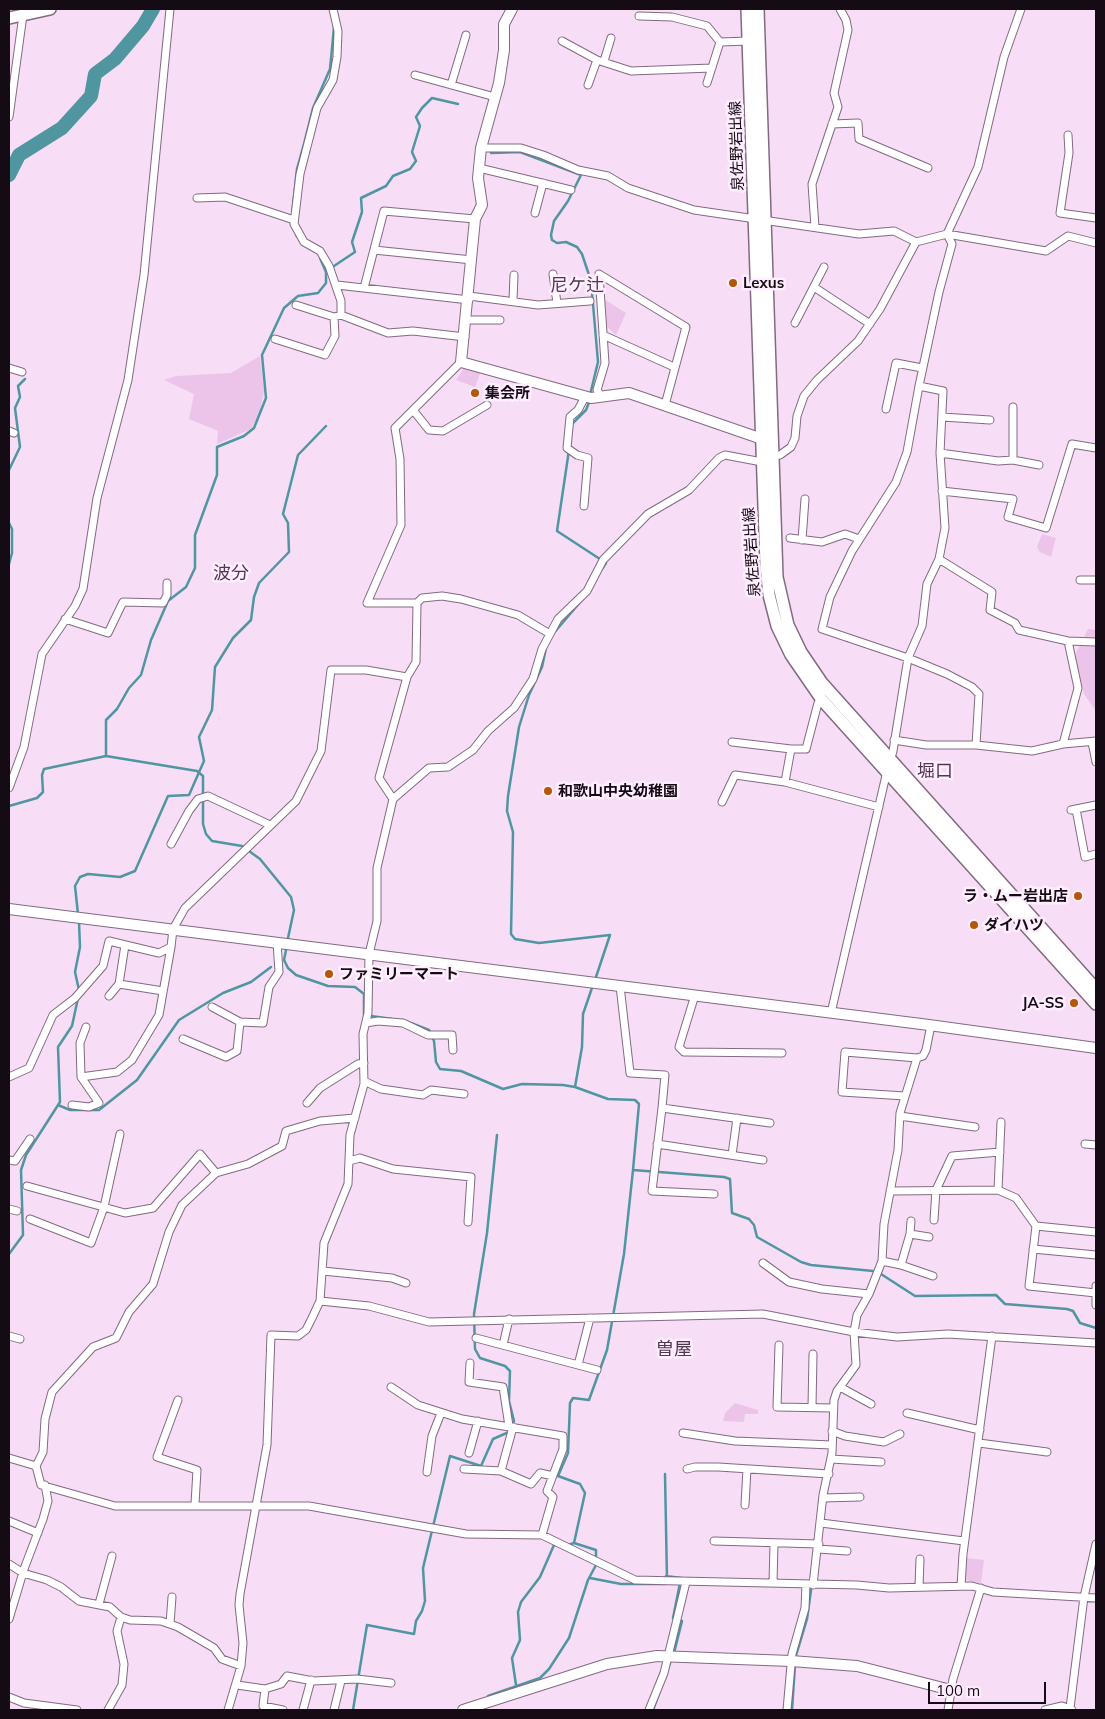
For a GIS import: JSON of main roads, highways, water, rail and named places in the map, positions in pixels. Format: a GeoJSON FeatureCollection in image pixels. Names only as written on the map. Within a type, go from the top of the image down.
{"type":"FeatureCollection","features":[{"type":"Feature","properties":{"kind":"main road"},"geometry":{"type":"LineString","coordinates":[[9,18],[50,9]]}},
{"type":"Feature","properties":{"kind":"main road","name":"泉佐野岩出線"},"geometry":{"type":"LineString","coordinates":[[747,9],[759,219],[766,441],[762,462],[766,565],[777,626],[791,655],[822,700],[1096,1004]]}},
{"type":"Feature","properties":{"kind":"main road","name":"泉佐野岩出線"},"geometry":{"type":"LineString","coordinates":[[758,9],[759,219]]}},
{"type":"Feature","properties":{"kind":"main road","name":"泉佐野岩出線"},"geometry":{"type":"LineString","coordinates":[[766,441],[772,456],[777,577],[788,625],[801,652],[822,682],[1096,989]]}},
{"type":"Feature","properties":{"kind":"waterway"},"geometry":{"type":"LineString","coordinates":[[9,175],[19,155],[62,128],[91,96],[95,74],[115,59],[143,26],[153,9]]}},
{"type":"Feature","properties":{"kind":"waterway"},"geometry":{"type":"LineString","coordinates":[[292,215],[297,169],[313,108],[330,69],[334,27]]}},
{"type":"Feature","properties":{"kind":"waterway"},"geometry":{"type":"LineString","coordinates":[[331,268],[355,252],[352,242],[362,212],[361,198],[386,186],[393,176],[410,169],[416,161],[412,152],[420,126],[416,117],[422,108],[432,98],[458,104]]}},
{"type":"Feature","properties":{"kind":"waterway"},"geometry":{"type":"LineString","coordinates":[[491,153],[520,152],[581,175],[568,201],[554,221],[551,235],[552,240],[557,243],[566,242],[577,247],[582,254],[591,281],[598,362],[590,395]]}},
{"type":"Feature","properties":{"kind":"waterway"},"geometry":{"type":"LineString","coordinates":[[296,235],[303,244]]}},
{"type":"Feature","properties":{"kind":"waterway"},"geometry":{"type":"LineString","coordinates":[[106,756],[106,720],[117,709],[129,688],[141,675],[151,640],[168,601],[186,587],[195,568],[195,535],[217,475],[217,447],[244,436],[254,428],[266,398],[262,355],[284,308],[298,296],[318,293],[326,283],[326,272],[320,258]]}},
{"type":"Feature","properties":{"kind":"waterway"},"geometry":{"type":"LineString","coordinates":[[9,470],[20,447],[15,408],[20,397],[18,386],[25,379]]}},
{"type":"Feature","properties":{"kind":"waterway"},"geometry":{"type":"LineString","coordinates":[[571,425],[586,410],[590,400]]}},
{"type":"Feature","properties":{"kind":"waterway"},"geometry":{"type":"LineString","coordinates":[[78,914],[75,886],[80,877],[88,874],[120,877],[135,871],[168,796],[189,795],[204,761],[199,737],[212,710],[215,667],[233,638],[251,620],[254,597],[259,583],[289,552],[288,523],[283,514],[298,455],[326,426]]}},
{"type":"Feature","properties":{"kind":"waterway"},"geometry":{"type":"LineString","coordinates":[[569,450],[557,531],[606,563],[602,569]]}},
{"type":"Feature","properties":{"kind":"waterway"},"geometry":{"type":"LineString","coordinates":[[9,523],[12,529],[12,553],[9,564]]}},
{"type":"Feature","properties":{"kind":"waterway"},"geometry":{"type":"LineString","coordinates":[[553,634],[588,593]]}},
{"type":"Feature","properties":{"kind":"waterway"},"geometry":{"type":"LineString","coordinates":[[546,648],[542,667],[529,695],[519,727],[508,796],[507,811],[513,832],[511,934],[515,939],[539,943],[610,935],[595,980]]}},
{"type":"Feature","properties":{"kind":"waterway"},"geometry":{"type":"LineString","coordinates":[[9,806],[37,798],[43,792],[42,775],[44,769],[106,756],[197,771],[203,776],[203,824],[206,834],[212,841],[242,846],[260,859],[291,897],[294,910],[288,938]]}},
{"type":"Feature","properties":{"kind":"waterway"},"geometry":{"type":"LineString","coordinates":[[79,922],[80,947],[75,972],[79,990]]}},
{"type":"Feature","properties":{"kind":"waterway"},"geometry":{"type":"LineString","coordinates":[[286,950],[284,960],[288,968],[296,975],[328,986],[355,987],[364,994],[364,1015],[392,1019]]}},
{"type":"Feature","properties":{"kind":"waterway"},"geometry":{"type":"LineString","coordinates":[[58,1105],[70,1110],[99,1110],[137,1080],[179,1020],[223,993],[251,982],[271,967]]}},
{"type":"Feature","properties":{"kind":"waterway"},"geometry":{"type":"LineString","coordinates":[[575,1087],[582,1047],[583,1014],[593,985]]}},
{"type":"Feature","properties":{"kind":"waterway"},"geometry":{"type":"LineString","coordinates":[[9,1254],[23,1235],[21,1170],[26,1155],[60,1102],[58,1047],[72,1026],[78,998]]}},
{"type":"Feature","properties":{"kind":"waterway"},"geometry":{"type":"LineString","coordinates":[[403,1020],[429,1030],[434,1041],[436,1062],[440,1069],[461,1071],[503,1089],[522,1084],[563,1085],[575,1087],[608,1099],[635,1100],[639,1104],[633,1170],[730,1179],[732,1213],[749,1219],[754,1225],[757,1237],[801,1262],[811,1265],[873,1271],[881,1274],[915,1296],[996,1295],[1005,1304],[1067,1309],[1073,1311],[1080,1323],[1096,1328]]}},
{"type":"Feature","properties":{"kind":"waterway"},"geometry":{"type":"LineString","coordinates":[[497,1135],[487,1233],[474,1314],[475,1349],[480,1358],[505,1366],[510,1371],[509,1401],[514,1421],[511,1427]]}},
{"type":"Feature","properties":{"kind":"waterway"},"geometry":{"type":"LineString","coordinates":[[568,1545],[574,1543],[585,1493],[580,1484],[558,1476],[568,1453],[570,1403],[573,1398],[589,1400],[607,1350],[624,1254],[633,1170]]}},
{"type":"Feature","properties":{"kind":"waterway"},"geometry":{"type":"LineString","coordinates":[[353,1710],[367,1625],[414,1634],[416,1621],[425,1601],[423,1568],[450,1456],[481,1466],[493,1439],[509,1432]]}},
{"type":"Feature","properties":{"kind":"waterway"},"geometry":{"type":"LineString","coordinates":[[665,1474],[667,1580]]}},
{"type":"Feature","properties":{"kind":"waterway"},"geometry":{"type":"LineString","coordinates":[[488,1696],[540,1678],[549,1669],[569,1638],[588,1580],[596,1565],[596,1550],[574,1543]]}},
{"type":"Feature","properties":{"kind":"waterway"},"geometry":{"type":"LineString","coordinates":[[516,1685],[512,1658],[520,1640],[518,1612],[521,1602],[540,1577],[554,1545],[557,1545]]}},
{"type":"Feature","properties":{"kind":"waterway"},"geometry":{"type":"LineString","coordinates":[[666,1576],[681,1578],[673,1618],[682,1621],[674,1653]]}},
{"type":"Feature","properties":{"kind":"waterway"},"geometry":{"type":"LineString","coordinates":[[590,1578],[621,1584],[665,1584]]}},
{"type":"Feature","properties":{"kind":"waterway"},"geometry":{"type":"LineString","coordinates":[[795,1659],[807,1619],[811,1590]]}},
{"type":"Feature","properties":{"kind":"waterway"},"geometry":{"type":"LineString","coordinates":[[653,1710],[671,1660]]}},
{"type":"Feature","properties":{"kind":"waterway"},"geometry":{"type":"LineString","coordinates":[[792,1710],[795,1665]]}},
{"type":"Feature","properties":{"kind":"place","name":"Lexus"},"geometry":{"type":"Point","coordinates":[733,283]}},
{"type":"Feature","properties":{"kind":"place","name":"集会所"},"geometry":{"type":"Point","coordinates":[475,393]}},
{"type":"Feature","properties":{"kind":"place","name":"和歌山中央幼稚園"},"geometry":{"type":"Point","coordinates":[548,791]}},
{"type":"Feature","properties":{"kind":"place","name":"ラ・ムー岩出店"},"geometry":{"type":"Point","coordinates":[1078,896]}},
{"type":"Feature","properties":{"kind":"place","name":"ダイハツ"},"geometry":{"type":"Point","coordinates":[974,925]}},
{"type":"Feature","properties":{"kind":"place","name":"ファミリーマート"},"geometry":{"type":"Point","coordinates":[329,974]}},
{"type":"Feature","properties":{"kind":"place","name":"JA-SS"},"geometry":{"type":"Point","coordinates":[1074,1003]}},
{"type":"Feature","properties":{"kind":"district","name":"尼ケ辻"},"geometry":{"type":"Point","coordinates":[577,286]}},
{"type":"Feature","properties":{"kind":"district","name":"波分"},"geometry":{"type":"Point","coordinates":[231,574]}},
{"type":"Feature","properties":{"kind":"district","name":"堀口"},"geometry":{"type":"Point","coordinates":[935,772]}},
{"type":"Feature","properties":{"kind":"district","name":"曽屋"},"geometry":{"type":"Point","coordinates":[674,1350]}}]}
